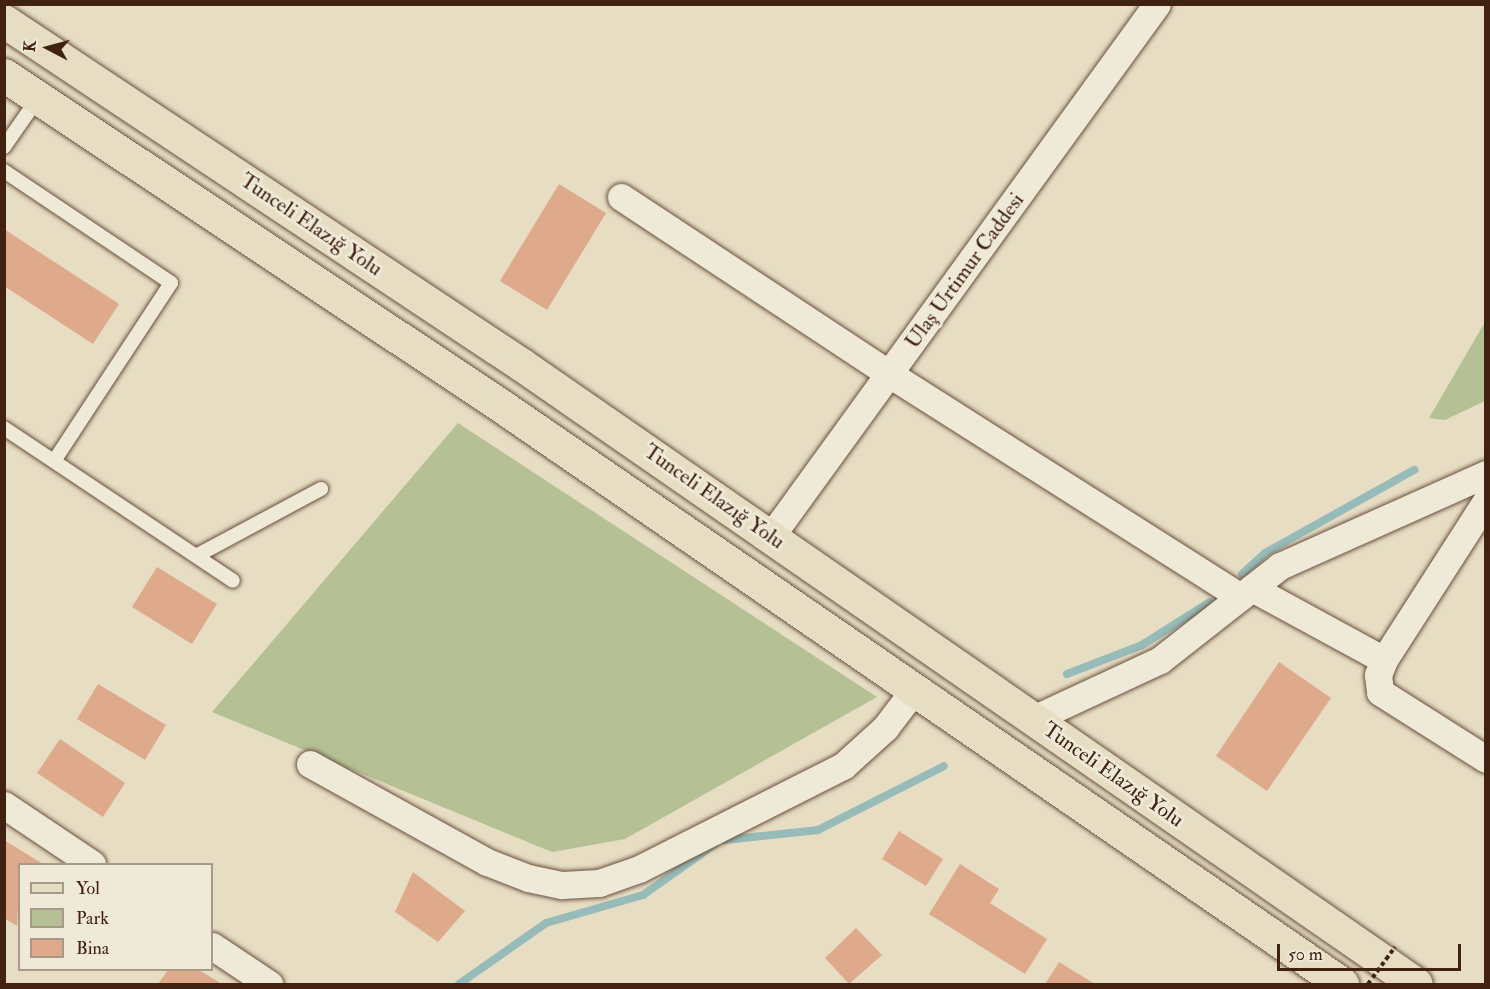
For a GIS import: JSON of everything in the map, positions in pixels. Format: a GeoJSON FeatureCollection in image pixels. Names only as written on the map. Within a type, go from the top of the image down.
{"type":"FeatureCollection","features":[{"type":"Feature","properties":{"kind":"main road","name":"Tunceli Elazığ Yolu"},"geometry":{"type":"LineString","coordinates":[[4,21],[522,365],[1416,984]]}},
{"type":"Feature","properties":{"kind":"main road","name":"Tunceli Elazığ Yolu"},"geometry":{"type":"LineString","coordinates":[[4,75],[500,405],[1342,984]]}},
{"type":"Feature","properties":{"kind":"street","name":"Ulaş Urtimur Caddesi"},"geometry":{"type":"LineString","coordinates":[[771,536],[891,375],[1157,4]]}},
{"type":"Feature","properties":{"kind":"street"},"geometry":{"type":"LineString","coordinates":[[621,197],[891,375],[1246,592],[1384,660]]}},
{"type":"Feature","properties":{"kind":"street"},"geometry":{"type":"LineString","coordinates":[[1033,719],[1160,660],[1280,566],[1485,474]]}},
{"type":"Feature","properties":{"kind":"street"},"geometry":{"type":"LineString","coordinates":[[1485,501],[1384,660],[1378,675],[1380,692],[1485,759]]}},
{"type":"Feature","properties":{"kind":"street"},"geometry":{"type":"LineString","coordinates":[[310,764],[487,862],[528,878],[562,885],[599,883],[639,869],[843,766],[885,728],[914,690]]}},
{"type":"Feature","properties":{"kind":"street"},"geometry":{"type":"LineString","coordinates":[[4,805],[91,863]]}},
{"type":"Feature","properties":{"kind":"street"},"geometry":{"type":"LineString","coordinates":[[213,947],[269,984]]}},
{"type":"Feature","properties":{"kind":"lane"},"geometry":{"type":"LineString","coordinates":[[4,147],[38,98]]}},
{"type":"Feature","properties":{"kind":"lane"},"geometry":{"type":"LineString","coordinates":[[4,171],[171,283],[54,461]]}},
{"type":"Feature","properties":{"kind":"lane"},"geometry":{"type":"LineString","coordinates":[[4,428],[233,581]]}},
{"type":"Feature","properties":{"kind":"lane"},"geometry":{"type":"LineString","coordinates":[[196,556],[321,489]]}},
{"type":"Feature","properties":{"kind":"path"},"geometry":{"type":"LineString","coordinates":[[1368,984],[1395,947]]}},
{"type":"Feature","properties":{"kind":"green space"},"geometry":{"type":"Polygon","coordinates":[[[1485,322],[1485,401],[1445,420],[1429,418],[1485,322]]]}},
{"type":"Feature","properties":{"kind":"green space"},"geometry":{"type":"Polygon","coordinates":[[[458,423],[877,697],[625,839],[552,852],[212,712],[458,423]]]}},
{"type":"Feature","properties":{"kind":"building"},"geometry":{"type":"Polygon","coordinates":[[[559,184],[606,213],[547,310],[500,281],[559,184]]]}},
{"type":"Feature","properties":{"kind":"building"},"geometry":{"type":"Polygon","coordinates":[[[4,229],[119,304],[93,344],[4,286],[4,229]]]}},
{"type":"Feature","properties":{"kind":"building"},"geometry":{"type":"Polygon","coordinates":[[[157,567],[217,604],[192,644],[132,607],[157,567]]]}},
{"type":"Feature","properties":{"kind":"building"},"geometry":{"type":"Polygon","coordinates":[[[1279,662],[1331,698],[1267,791],[1216,756],[1279,662]]]}},
{"type":"Feature","properties":{"kind":"building"},"geometry":{"type":"Polygon","coordinates":[[[98,684],[166,725],[145,760],[77,719],[98,684]]]}},
{"type":"Feature","properties":{"kind":"building"},"geometry":{"type":"Polygon","coordinates":[[[60,739],[125,783],[103,817],[37,773],[60,739]]]}},
{"type":"Feature","properties":{"kind":"building"},"geometry":{"type":"Polygon","coordinates":[[[899,831],[943,859],[926,886],[882,859],[899,831]]]}},
{"type":"Feature","properties":{"kind":"building"},"geometry":{"type":"Polygon","coordinates":[[[4,840],[41,863],[18,863],[17,926],[4,918],[4,840]]]}},
{"type":"Feature","properties":{"kind":"building"},"geometry":{"type":"Polygon","coordinates":[[[960,864],[999,889],[990,903],[1047,939],[1025,974],[929,914],[960,864]]]}},
{"type":"Feature","properties":{"kind":"building"},"geometry":{"type":"Polygon","coordinates":[[[413,872],[465,911],[438,942],[395,912],[413,872]]]}},
{"type":"Feature","properties":{"kind":"building"},"geometry":{"type":"Polygon","coordinates":[[[856,928],[882,955],[849,984],[825,958],[856,928]]]}},
{"type":"Feature","properties":{"kind":"building"},"geometry":{"type":"Polygon","coordinates":[[[1059,962],[1095,984],[1045,984],[1059,962]]]}},
{"type":"Feature","properties":{"kind":"building"},"geometry":{"type":"Polygon","coordinates":[[[167,971],[201,971],[222,984],[158,984],[167,971]]]}},
{"type":"Feature","properties":{"kind":"waterway"},"geometry":{"type":"LineString","coordinates":[[1242,574],[1265,553],[1414,470]]}},
{"type":"Feature","properties":{"kind":"waterway"},"geometry":{"type":"LineString","coordinates":[[1067,674],[1142,645],[1210,602]]}},
{"type":"Feature","properties":{"kind":"waterway"},"geometry":{"type":"LineString","coordinates":[[725,840],[818,830],[944,766]]}},
{"type":"Feature","properties":{"kind":"waterway"},"geometry":{"type":"LineString","coordinates":[[459,984],[546,923],[643,895],[714,845]]}}]}
